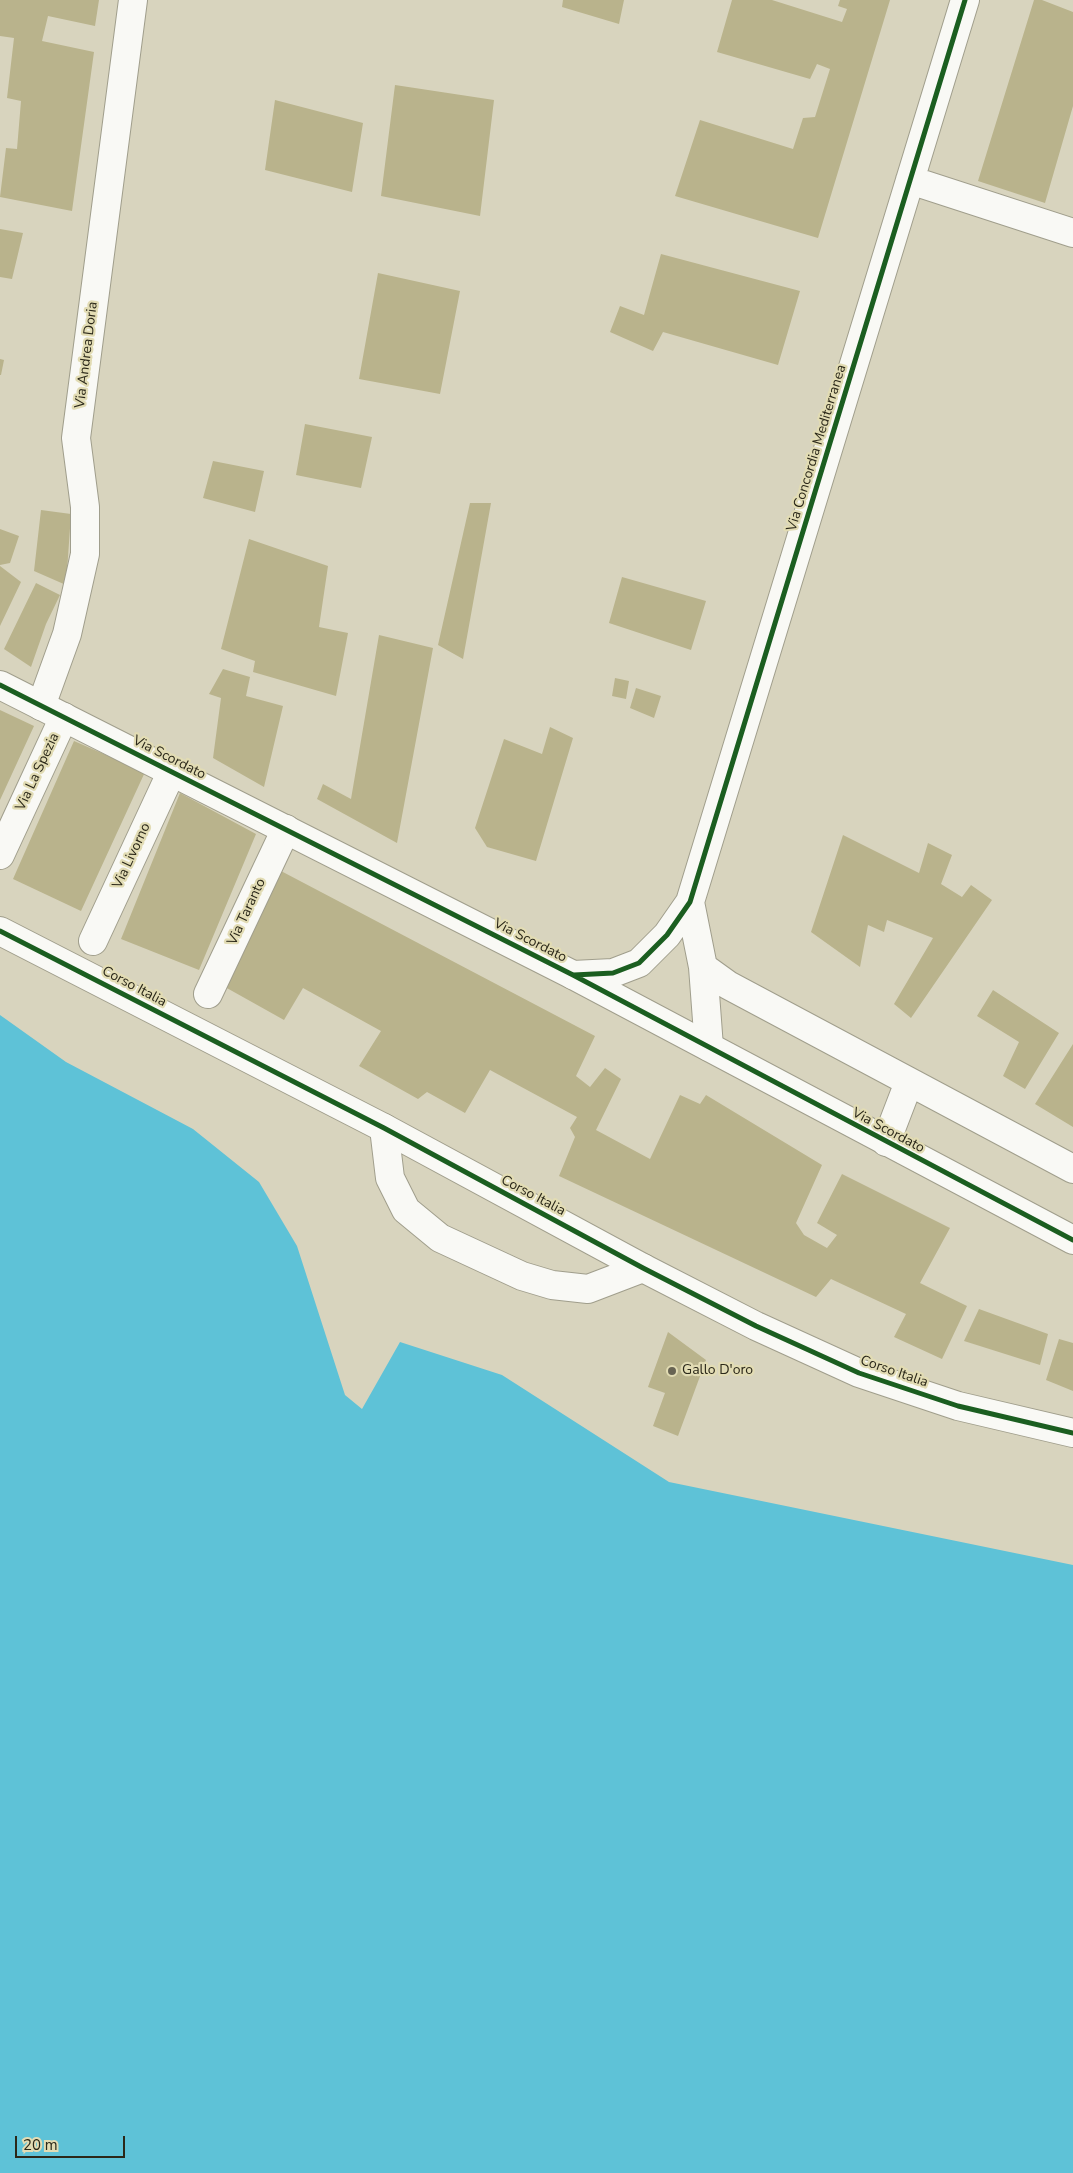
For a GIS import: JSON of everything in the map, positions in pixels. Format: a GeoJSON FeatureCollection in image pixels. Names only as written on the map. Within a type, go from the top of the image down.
{"type":"FeatureCollection","features":[{"type":"Feature","properties":{"kind":"street","name":"Via Andrea Doria"},"geometry":{"type":"LineString","coordinates":[[52,712],[84,554],[85,507],[76,438],[132,0]]}},
{"type":"Feature","properties":{"kind":"street","name":"Via Concordia Mediterranea"},"geometry":{"type":"LineString","coordinates":[[690,902],[965,0]]}},
{"type":"Feature","properties":{"kind":"street"},"geometry":{"type":"LineString","coordinates":[[910,180],[1073,233]]}},
{"type":"Feature","properties":{"kind":"street","name":"Via Scordato"},"geometry":{"type":"LineString","coordinates":[[0,685],[573,975],[1073,1240]]}},
{"type":"Feature","properties":{"kind":"street","name":"Via La Spezia"},"geometry":{"type":"LineString","coordinates":[[0,855],[52,712]]}},
{"type":"Feature","properties":{"kind":"street","name":"Via Livorno"},"geometry":{"type":"LineString","coordinates":[[93,941],[172,771]]}},
{"type":"Feature","properties":{"kind":"street","name":"Via Taranto"},"geometry":{"type":"LineString","coordinates":[[208,994],[286,830]]}},
{"type":"Feature","properties":{"kind":"street"},"geometry":{"type":"LineString","coordinates":[[690,902],[702,967],[709,1047]]}},
{"type":"Feature","properties":{"kind":"street"},"geometry":{"type":"LineString","coordinates":[[573,975],[614,973],[639,962],[667,935],[690,902]]}},
{"type":"Feature","properties":{"kind":"street","name":"Corso Italia"},"geometry":{"type":"LineString","coordinates":[[0,931],[384,1128],[643,1268],[756,1326],[859,1373],[958,1406],[1073,1433]]}},
{"type":"Feature","properties":{"kind":"street"},"geometry":{"type":"LineString","coordinates":[[702,967],[728,985],[1073,1169]]}},
{"type":"Feature","properties":{"kind":"street"},"geometry":{"type":"LineString","coordinates":[[886,1142],[909,1082]]}},
{"type":"Feature","properties":{"kind":"street"},"geometry":{"type":"LineString","coordinates":[[384,1128],[390,1178],[406,1210],[440,1238],[522,1276],[552,1285],[588,1289],[643,1268]]}},
{"type":"Feature","properties":{"kind":"water"},"geometry":{"type":"Polygon","coordinates":[[[0,1015],[66,1062],[193,1129],[259,1182],[297,1246],[345,1395],[362,1409],[400,1342],[502,1375],[669,1482],[1073,1565],[1073,2173],[0,2173],[0,1015]]]}},
{"type":"Feature","properties":{"kind":"building"},"geometry":{"type":"Polygon","coordinates":[[[0,0],[99,0],[95,26],[48,16],[42,41],[94,52],[72,211],[0,197],[6,148],[17,149],[21,101],[7,98],[14,38],[0,36],[0,0]]]}},
{"type":"Feature","properties":{"kind":"building"},"geometry":{"type":"Polygon","coordinates":[[[563,0],[624,0],[619,24],[562,7],[563,0]]]}},
{"type":"Feature","properties":{"kind":"building"},"geometry":{"type":"Polygon","coordinates":[[[732,0],[772,0],[842,22],[847,9],[838,6],[840,0],[890,0],[818,238],[675,196],[700,120],[793,149],[803,118],[815,117],[830,69],[817,64],[810,79],[717,52],[732,0]]]}},
{"type":"Feature","properties":{"kind":"building"},"geometry":{"type":"Polygon","coordinates":[[[1034,0],[1042,0],[1073,12],[1073,106],[1045,203],[978,181],[1034,0]]]}},
{"type":"Feature","properties":{"kind":"building"},"geometry":{"type":"Polygon","coordinates":[[[395,85],[494,100],[480,216],[381,196],[395,85]]]}},
{"type":"Feature","properties":{"kind":"building"},"geometry":{"type":"Polygon","coordinates":[[[275,100],[363,123],[352,192],[265,170],[275,100]]]}},
{"type":"Feature","properties":{"kind":"building"},"geometry":{"type":"Polygon","coordinates":[[[0,229],[23,233],[12,279],[0,277],[0,229]]]}},
{"type":"Feature","properties":{"kind":"building"},"geometry":{"type":"Polygon","coordinates":[[[661,254],[800,291],[778,365],[663,332],[653,351],[610,332],[620,306],[644,315],[661,254]]]}},
{"type":"Feature","properties":{"kind":"building"},"geometry":{"type":"Polygon","coordinates":[[[378,273],[460,291],[440,394],[359,379],[378,273]]]}},
{"type":"Feature","properties":{"kind":"building"},"geometry":{"type":"Polygon","coordinates":[[[0,359],[4,360],[1,375],[0,375],[0,359]]]}},
{"type":"Feature","properties":{"kind":"building"},"geometry":{"type":"Polygon","coordinates":[[[305,424],[372,437],[361,488],[296,475],[305,424]]]}},
{"type":"Feature","properties":{"kind":"building"},"geometry":{"type":"Polygon","coordinates":[[[213,461],[264,471],[255,512],[203,498],[213,461]]]}},
{"type":"Feature","properties":{"kind":"building"},"geometry":{"type":"Polygon","coordinates":[[[470,503],[491,503],[463,659],[438,645],[470,503]]]}},
{"type":"Feature","properties":{"kind":"building"},"geometry":{"type":"Polygon","coordinates":[[[41,510],[71,514],[66,585],[34,571],[41,510]]]}},
{"type":"Feature","properties":{"kind":"building"},"geometry":{"type":"Polygon","coordinates":[[[0,529],[19,536],[10,563],[0,565],[0,529]]]}},
{"type":"Feature","properties":{"kind":"building"},"geometry":{"type":"Polygon","coordinates":[[[249,539],[328,566],[319,627],[348,633],[336,696],[253,672],[255,661],[221,649],[249,539]]]}},
{"type":"Feature","properties":{"kind":"building"},"geometry":{"type":"Polygon","coordinates":[[[0,566],[21,582],[0,626],[0,566]]]}},
{"type":"Feature","properties":{"kind":"building"},"geometry":{"type":"Polygon","coordinates":[[[622,577],[706,601],[691,650],[609,623],[622,577]]]}},
{"type":"Feature","properties":{"kind":"building"},"geometry":{"type":"Polygon","coordinates":[[[36,583],[60,595],[46,624],[31,667],[4,649],[36,583]]]}},
{"type":"Feature","properties":{"kind":"building"},"geometry":{"type":"Polygon","coordinates":[[[379,635],[433,648],[397,843],[317,799],[323,784],[351,799],[379,635]]]}},
{"type":"Feature","properties":{"kind":"building"},"geometry":{"type":"Polygon","coordinates":[[[223,669],[250,677],[246,696],[283,706],[264,787],[213,758],[221,698],[209,694],[223,669]]]}},
{"type":"Feature","properties":{"kind":"building"},"geometry":{"type":"Polygon","coordinates":[[[615,678],[629,681],[626,699],[612,696],[615,678]]]}},
{"type":"Feature","properties":{"kind":"building"},"geometry":{"type":"Polygon","coordinates":[[[636,688],[661,696],[654,718],[630,708],[636,688]]]}},
{"type":"Feature","properties":{"kind":"building"},"geometry":{"type":"Polygon","coordinates":[[[0,710],[34,726],[0,800],[0,710]]]}},
{"type":"Feature","properties":{"kind":"building"},"geometry":{"type":"Polygon","coordinates":[[[550,727],[573,738],[536,861],[487,847],[475,828],[504,739],[542,754],[550,727]]]}},
{"type":"Feature","properties":{"kind":"building"},"geometry":{"type":"Polygon","coordinates":[[[74,741],[145,772],[81,911],[13,879],[74,741]]]}},
{"type":"Feature","properties":{"kind":"building"},"geometry":{"type":"Polygon","coordinates":[[[180,793],[256,834],[199,970],[121,939],[180,793]]]}},
{"type":"Feature","properties":{"kind":"building"},"geometry":{"type":"Polygon","coordinates":[[[843,835],[919,873],[928,843],[952,855],[941,884],[962,897],[971,885],[992,900],[911,1018],[894,1004],[933,938],[887,920],[884,932],[868,925],[860,967],[811,932],[843,835]]]}},
{"type":"Feature","properties":{"kind":"building"},"geometry":{"type":"Polygon","coordinates":[[[281,871],[595,1036],[576,1076],[590,1087],[605,1068],[621,1079],[596,1130],[650,1159],[680,1095],[700,1104],[706,1095],[822,1165],[796,1223],[804,1235],[827,1248],[837,1235],[817,1223],[842,1174],[950,1228],[920,1283],[967,1306],[942,1359],[894,1337],[906,1314],[831,1279],[816,1297],[559,1176],[575,1137],[570,1128],[577,1117],[490,1070],[465,1113],[427,1092],[418,1099],[359,1066],[381,1031],[303,988],[284,1020],[225,987],[281,871]]]}},
{"type":"Feature","properties":{"kind":"building"},"geometry":{"type":"Polygon","coordinates":[[[993,990],[1059,1033],[1025,1089],[1003,1076],[1019,1042],[977,1016],[993,990]]]}},
{"type":"Feature","properties":{"kind":"building"},"geometry":{"type":"Polygon","coordinates":[[[1073,1044],[1073,1127],[1035,1104],[1073,1044]]]}},
{"type":"Feature","properties":{"kind":"building"},"geometry":{"type":"Polygon","coordinates":[[[979,1309],[1048,1334],[1040,1365],[964,1341],[979,1309]]]}},
{"type":"Feature","properties":{"kind":"building"},"geometry":{"type":"Polygon","coordinates":[[[668,1332],[706,1360],[678,1436],[653,1426],[665,1393],[648,1387],[668,1332]]]}},
{"type":"Feature","properties":{"kind":"building"},"geometry":{"type":"Polygon","coordinates":[[[1059,1339],[1073,1343],[1073,1391],[1046,1380],[1059,1339]]]}},
{"type":"Feature","properties":{"kind":"cycle path"},"geometry":{"type":"LineString","coordinates":[[574,975],[613,973],[639,963],[667,935],[690,902],[965,0]]}},
{"type":"Feature","properties":{"kind":"cycle path"},"geometry":{"type":"LineString","coordinates":[[0,685],[573,975],[1073,1240]]}},
{"type":"Feature","properties":{"kind":"cycle path"},"geometry":{"type":"LineString","coordinates":[[0,931],[384,1128],[643,1268],[756,1326],[859,1373],[958,1406],[1073,1433]]}},
{"type":"Feature","properties":{"kind":"place","name":"Gallo D'oro"},"geometry":{"type":"Point","coordinates":[672,1371]}}]}
